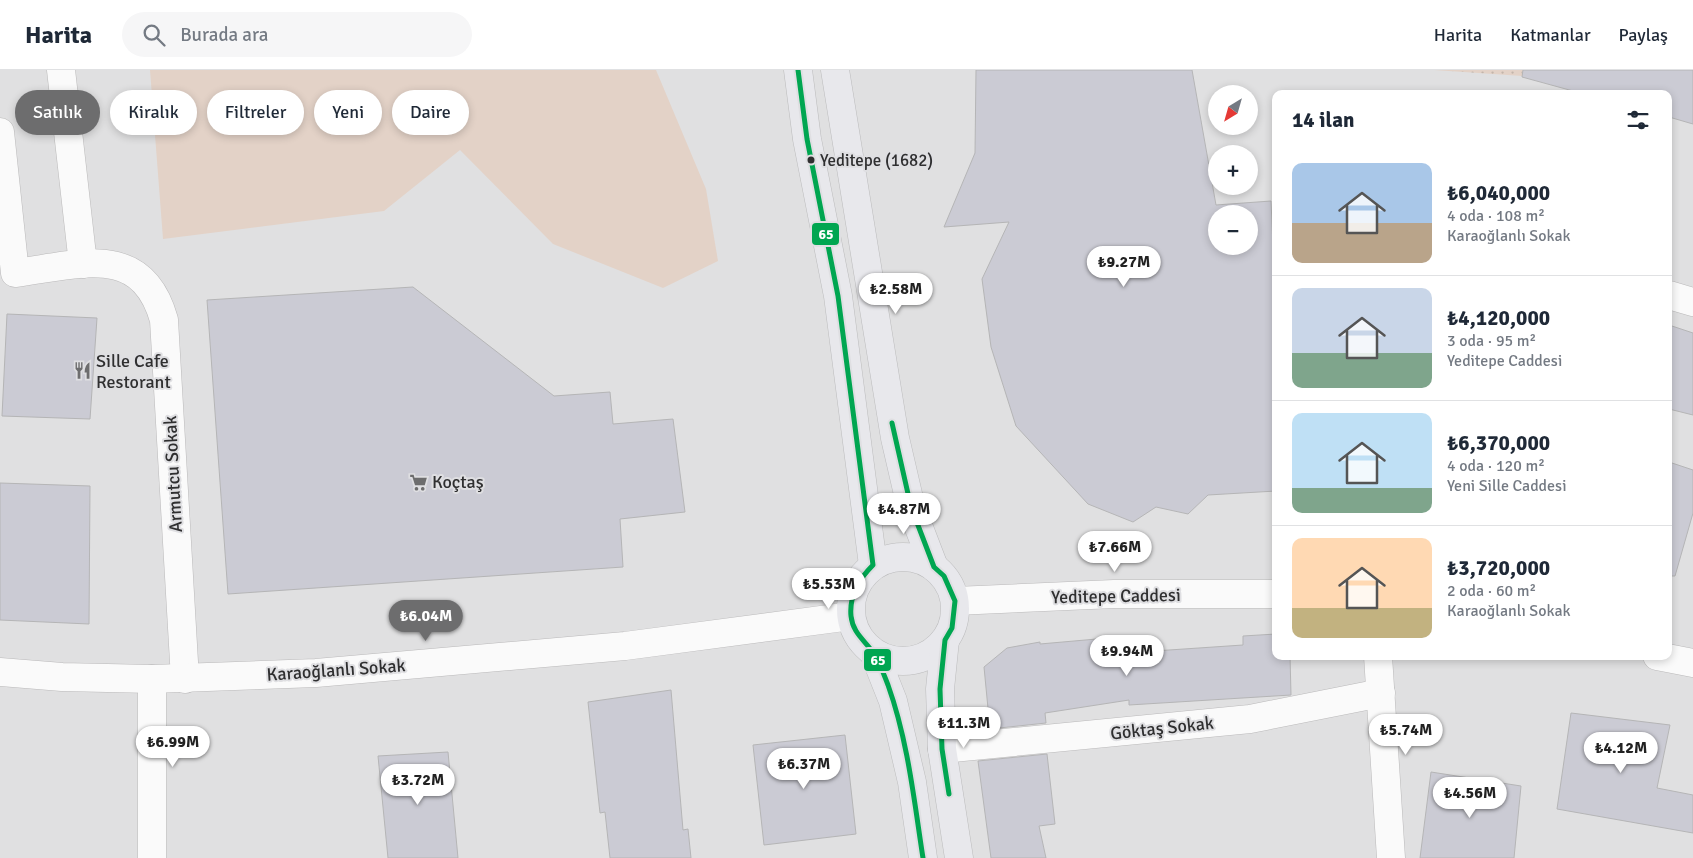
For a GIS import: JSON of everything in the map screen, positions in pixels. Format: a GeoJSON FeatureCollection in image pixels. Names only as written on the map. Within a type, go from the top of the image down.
{"type":"FeatureCollection","features":[{"type":"Feature","properties":{"kind":"main road"},"geometry":{"type":"LineString","coordinates":[[798,70],[807,138],[838,296],[872,565]]}},
{"type":"Feature","properties":{"kind":"main road"},"geometry":{"type":"LineString","coordinates":[[835,70],[895,438],[911,507],[934,566]]}},
{"type":"Feature","properties":{"kind":"main road"},"geometry":{"type":"LineString","coordinates":[[903,556],[920,559],[934,566],[944,576],[955,601],[952,628],[945,640],[933,651],[919,659],[903,662],[887,659],[874,653],[862,643],[850,616],[850,601],[854,588],[862,575],[872,565],[887,558],[903,556]]}},
{"type":"Feature","properties":{"kind":"main road"},"geometry":{"type":"LineString","coordinates":[[945,640],[940,689],[942,749],[959,858]]}},
{"type":"Feature","properties":{"kind":"main road"},"geometry":{"type":"LineString","coordinates":[[874,653],[893,701],[912,782],[923,858]]}},
{"type":"Feature","properties":{"kind":"street"},"geometry":{"type":"LineString","coordinates":[[61,70],[83,264]]}},
{"type":"Feature","properties":{"kind":"street","name":"Armutcu Sokak"},"geometry":{"type":"LineString","coordinates":[[0,132],[8,274],[83,264],[108,263],[127,268],[146,282],[158,300],[164,320],[185,679]]}},
{"type":"Feature","properties":{"kind":"street"},"geometry":{"type":"LineString","coordinates":[[1672,296],[1693,302]]}},
{"type":"Feature","properties":{"kind":"street","name":"Yeditepe Caddesi"},"geometry":{"type":"LineString","coordinates":[[955,601],[1114,594],[1272,594]]}},
{"type":"Feature","properties":{"kind":"street","name":"Karaoğlanlı Sokak"},"geometry":{"type":"LineString","coordinates":[[0,672],[62,677],[152,679],[316,673],[625,646],[850,616]]}},
{"type":"Feature","properties":{"kind":"street"},"geometry":{"type":"LineString","coordinates":[[1672,659],[1693,663]]}},
{"type":"Feature","properties":{"kind":"street"},"geometry":{"type":"LineString","coordinates":[[1378,660],[1391,858]]}},
{"type":"Feature","properties":{"kind":"street"},"geometry":{"type":"LineString","coordinates":[[152,679],[152,858]]}},
{"type":"Feature","properties":{"kind":"street","name":"Göktaş Sokak"},"geometry":{"type":"LineString","coordinates":[[942,749],[1250,719],[1380,693]]}},
{"type":"Feature","properties":{"kind":"shaded area"},"geometry":{"type":"Polygon","coordinates":[[[150,70],[656,70],[706,189],[718,261],[663,288],[553,244],[460,150],[384,211],[163,239],[155,135],[197,135],[197,90],[152,90],[150,70]]]}},
{"type":"Feature","properties":{"kind":"shaded area"},"geometry":{"type":"Polygon","coordinates":[[[1434,70],[1553,70],[1551,78],[1434,70]]]}},
{"type":"Feature","properties":{"kind":"building"},"geometry":{"type":"Polygon","coordinates":[[[976,70],[1192,70],[1208,160],[1208,195],[1214,195],[1216,205],[1271,201],[1272,491],[1208,495],[1188,514],[1156,507],[1133,522],[1088,504],[1016,426],[991,347],[982,279],[1009,222],[944,227],[975,153],[976,70]]]}},
{"type":"Feature","properties":{"kind":"building"},"geometry":{"type":"Polygon","coordinates":[[[1523,70],[1693,70],[1693,124],[1672,118],[1672,90],[1569,90],[1522,77],[1523,70]]]}},
{"type":"Feature","properties":{"kind":"building","name":"Koçtaş"},"geometry":{"type":"Polygon","coordinates":[[[413,287],[554,396],[610,392],[613,424],[673,419],[685,512],[620,519],[623,567],[228,594],[207,300],[413,287]]]}},
{"type":"Feature","properties":{"kind":"building"},"geometry":{"type":"Polygon","coordinates":[[[7,314],[97,318],[90,419],[2,416],[7,314]]]}},
{"type":"Feature","properties":{"kind":"building"},"geometry":{"type":"Polygon","coordinates":[[[1672,326],[1693,333],[1693,415],[1672,410],[1672,326]]]}},
{"type":"Feature","properties":{"kind":"building"},"geometry":{"type":"Polygon","coordinates":[[[1672,463],[1693,470],[1693,513],[1675,576],[1672,576],[1672,463]]]}},
{"type":"Feature","properties":{"kind":"building"},"geometry":{"type":"Polygon","coordinates":[[[0,483],[90,486],[89,624],[0,620],[0,483]]]}},
{"type":"Feature","properties":{"kind":"building"},"geometry":{"type":"Polygon","coordinates":[[[1272,634],[1272,660],[1290,660],[1291,695],[1129,705],[1129,700],[1045,713],[1046,723],[990,729],[984,667],[1007,648],[1040,642],[1040,644],[1108,638],[1110,654],[1243,645],[1243,636],[1272,634]]]}},
{"type":"Feature","properties":{"kind":"building"},"geometry":{"type":"Polygon","coordinates":[[[671,690],[683,830],[688,829],[691,858],[610,858],[605,812],[600,813],[588,702],[671,690]]]}},
{"type":"Feature","properties":{"kind":"building"},"geometry":{"type":"Polygon","coordinates":[[[1571,713],[1670,725],[1657,788],[1693,795],[1693,833],[1557,809],[1571,713]]]}},
{"type":"Feature","properties":{"kind":"building"},"geometry":{"type":"Polygon","coordinates":[[[845,735],[856,834],[764,845],[753,745],[845,735]]]}},
{"type":"Feature","properties":{"kind":"building"},"geometry":{"type":"Polygon","coordinates":[[[448,752],[458,858],[388,858],[378,756],[448,752]]]}},
{"type":"Feature","properties":{"kind":"building"},"geometry":{"type":"Polygon","coordinates":[[[1047,754],[1055,824],[1039,826],[1046,858],[991,858],[978,761],[1047,754]]]}},
{"type":"Feature","properties":{"kind":"building"},"geometry":{"type":"Polygon","coordinates":[[[1431,772],[1521,786],[1514,858],[1420,858],[1431,772]]]}},
{"type":"Feature","properties":{"kind":"transit line","name":"65"},"geometry":{"type":"LineString","coordinates":[[798,70],[807,139],[838,296],[873,565],[863,576],[853,594],[851,616],[854,628],[878,661],[895,706],[910,771],[923,858]]}},
{"type":"Feature","properties":{"kind":"transit line","name":"65"},"geometry":{"type":"LineString","coordinates":[[892,423],[911,507],[934,567],[944,576],[955,601],[952,628],[945,640],[940,689],[942,749],[949,794]]}},
{"type":"Feature","properties":{"kind":"place","name":"Yeditepe (1682)"},"geometry":{"type":"Point","coordinates":[811,160]}},
{"type":"Feature","properties":{"kind":"place","name":"Sille Cafe Restorant"},"geometry":{"type":"Point","coordinates":[82,371]}},
{"type":"Feature","properties":{"kind":"place","name":"Koçtaş"},"geometry":{"type":"Point","coordinates":[418,482]}}]}
